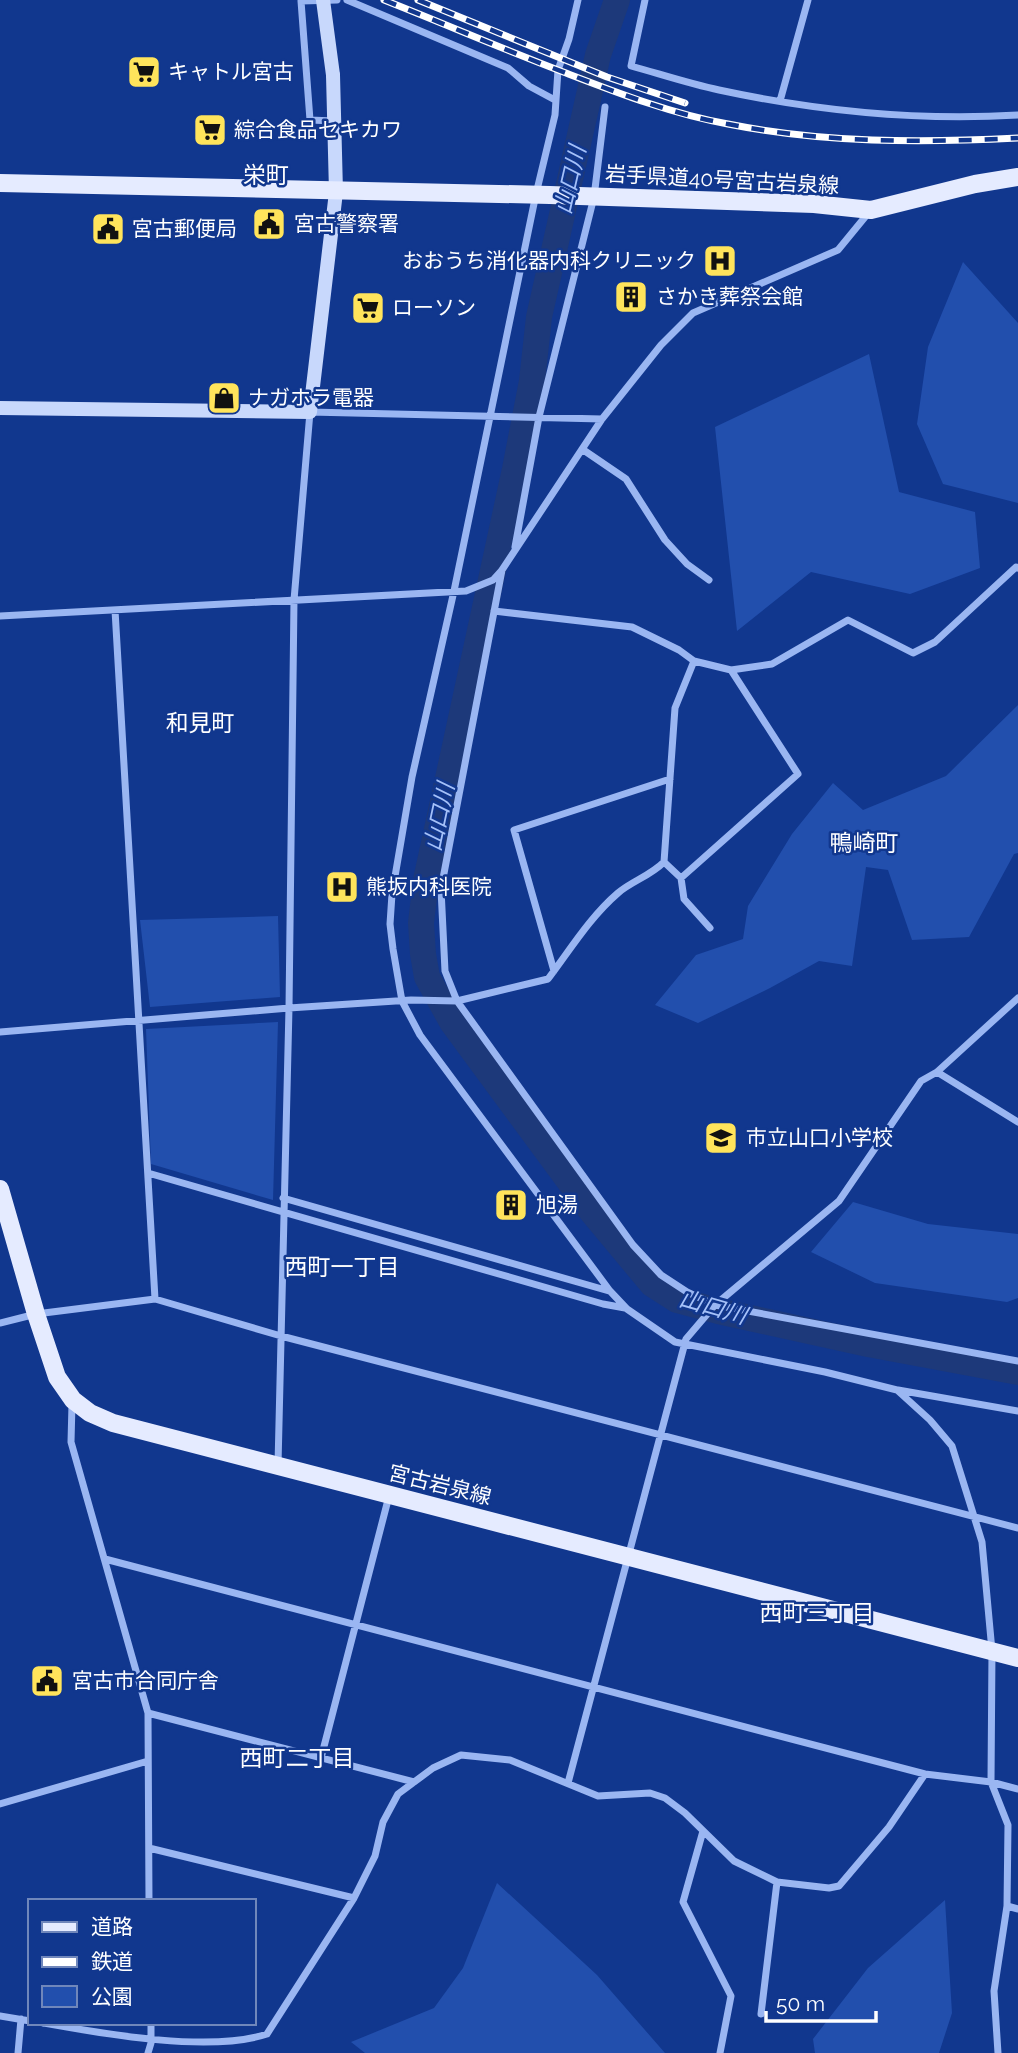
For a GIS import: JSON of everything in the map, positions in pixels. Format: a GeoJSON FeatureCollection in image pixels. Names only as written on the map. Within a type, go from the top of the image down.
{"type":"FeatureCollection","features":[{"type":"Feature","properties":{"kind":"main road","name":"岩手県道40号宮古岩泉線"},"geometry":{"type":"LineString","coordinates":[[0,183],[336,192],[543,194],[814,205],[871,210],[975,184],[1018,177]]}},
{"type":"Feature","properties":{"kind":"main road","name":"宮古岩泉線"},"geometry":{"type":"LineString","coordinates":[[0,1189],[57,1377],[73,1400],[90,1413],[113,1423],[278,1467],[1018,1658]]}},
{"type":"Feature","properties":{"kind":"street"},"geometry":{"type":"LineString","coordinates":[[278,1467],[289,1008],[294,600],[310,412],[336,192],[333,75],[323,0]]}},
{"type":"Feature","properties":{"kind":"street"},"geometry":{"type":"LineString","coordinates":[[335,121],[310,120],[301,1],[337,0]]}},
{"type":"Feature","properties":{"kind":"street"},"geometry":{"type":"LineString","coordinates":[[347,0],[508,68],[529,86],[555,100]]}},
{"type":"Feature","properties":{"kind":"street"},"geometry":{"type":"LineString","coordinates":[[578,0],[558,70],[554,123],[543,194],[490,416],[412,777],[392,894],[390,925],[402,1001],[420,1035],[610,1291],[627,1309],[675,1342],[685,1341],[897,1390],[1018,1411]]}},
{"type":"Feature","properties":{"kind":"street"},"geometry":{"type":"LineString","coordinates":[[645,0],[631,66],[716,90],[881,114],[984,117],[1018,115]]}},
{"type":"Feature","properties":{"kind":"street"},"geometry":{"type":"LineString","coordinates":[[780,101],[808,0]]}},
{"type":"Feature","properties":{"kind":"street"},"geometry":{"type":"LineString","coordinates":[[514,551],[536,417],[589,197],[605,107]]}},
{"type":"Feature","properties":{"kind":"street"},"geometry":{"type":"LineString","coordinates":[[0,616],[466,591],[493,580],[602,419],[661,345],[693,313],[838,250],[871,210]]}},
{"type":"Feature","properties":{"kind":"street"},"geometry":{"type":"LineString","coordinates":[[0,408],[602,419]]}},
{"type":"Feature","properties":{"kind":"street"},"geometry":{"type":"LineString","coordinates":[[582,449],[626,479],[665,540],[687,564],[709,580]]}},
{"type":"Feature","properties":{"kind":"street"},"geometry":{"type":"LineString","coordinates":[[494,611],[632,627],[679,650],[694,662],[731,670],[772,664],[848,620],[913,653],[935,642],[1018,568]]}},
{"type":"Feature","properties":{"kind":"street"},"geometry":{"type":"LineString","coordinates":[[502,570],[441,889],[445,971],[457,1001],[634,1245],[661,1275],[687,1292],[715,1305],[1018,1361]]}},
{"type":"Feature","properties":{"kind":"street"},"geometry":{"type":"LineString","coordinates":[[115,610],[155,1299]]}},
{"type":"Feature","properties":{"kind":"street"},"geometry":{"type":"LineString","coordinates":[[0,1032],[289,1008],[411,1000],[457,1001],[548,979],[597,912],[621,891],[654,872],[664,862],[675,708],[694,662]]}},
{"type":"Feature","properties":{"kind":"street"},"geometry":{"type":"LineString","coordinates":[[681,878],[798,774],[731,670]]}},
{"type":"Feature","properties":{"kind":"street"},"geometry":{"type":"LineString","coordinates":[[554,971],[514,830],[670,779]]}},
{"type":"Feature","properties":{"kind":"street"},"geometry":{"type":"LineString","coordinates":[[664,862],[681,878],[684,898],[710,928]]}},
{"type":"Feature","properties":{"kind":"street"},"geometry":{"type":"LineString","coordinates":[[568,1783],[685,1341],[715,1305],[839,1201],[920,1082],[937,1072],[1018,998]]}},
{"type":"Feature","properties":{"kind":"street"},"geometry":{"type":"LineString","coordinates":[[937,1072],[1018,1122]]}},
{"type":"Feature","properties":{"kind":"street"},"geometry":{"type":"LineString","coordinates":[[148,1173],[627,1309]]}},
{"type":"Feature","properties":{"kind":"street"},"geometry":{"type":"LineString","coordinates":[[283,1198],[610,1291]]}},
{"type":"Feature","properties":{"kind":"street"},"geometry":{"type":"LineString","coordinates":[[0,1323],[36,1314],[155,1299],[281,1336],[1018,1528]]}},
{"type":"Feature","properties":{"kind":"street"},"geometry":{"type":"LineString","coordinates":[[897,1390],[930,1420],[952,1446],[982,1542],[992,1651],[991,1782],[1008,1825],[1007,1906],[994,1991],[998,2053]]}},
{"type":"Feature","properties":{"kind":"street"},"geometry":{"type":"LineString","coordinates":[[73,1400],[71,1442],[148,1713],[149,1899]]}},
{"type":"Feature","properties":{"kind":"street"},"geometry":{"type":"LineString","coordinates":[[321,1758],[389,1496]]}},
{"type":"Feature","properties":{"kind":"street"},"geometry":{"type":"LineString","coordinates":[[105,1559],[925,1773],[991,1782],[1018,1789]]}},
{"type":"Feature","properties":{"kind":"street"},"geometry":{"type":"LineString","coordinates":[[148,1713],[414,1782]]}},
{"type":"Feature","properties":{"kind":"street"},"geometry":{"type":"LineString","coordinates":[[54,2025],[151,2043],[250,2043],[267,2034],[354,1898],[375,1856],[383,1822],[398,1794],[433,1768],[461,1755],[510,1760],[598,1796],[650,1793],[665,1798],[685,1812],[734,1861],[777,1882],[829,1888],[839,1886],[889,1827],[925,1773]]}},
{"type":"Feature","properties":{"kind":"street"},"geometry":{"type":"LineString","coordinates":[[0,1804],[148,1761]]}},
{"type":"Feature","properties":{"kind":"street"},"geometry":{"type":"LineString","coordinates":[[703,1832],[683,1902],[731,1996],[720,2053]]}},
{"type":"Feature","properties":{"kind":"street"},"geometry":{"type":"LineString","coordinates":[[149,1849],[354,1898]]}},
{"type":"Feature","properties":{"kind":"street"},"geometry":{"type":"LineString","coordinates":[[761,2014],[777,1882]]}},
{"type":"Feature","properties":{"kind":"street"},"geometry":{"type":"LineString","coordinates":[[1007,1906],[1018,1909]]}},
{"type":"Feature","properties":{"kind":"street"},"geometry":{"type":"LineString","coordinates":[[0,2015],[25,2020],[18,2053]]}},
{"type":"Feature","properties":{"kind":"street"},"geometry":{"type":"LineString","coordinates":[[148,2053],[151,2025]]}},
{"type":"Feature","properties":{"kind":"green space"},"geometry":{"type":"Polygon","coordinates":[[[963,262],[1018,323],[1018,503],[943,484],[917,424],[928,347],[963,262]]]}},
{"type":"Feature","properties":{"kind":"green space"},"geometry":{"type":"Polygon","coordinates":[[[869,354],[899,492],[975,512],[980,568],[910,594],[811,572],[737,631],[715,427],[869,354]]]}},
{"type":"Feature","properties":{"kind":"green space"},"geometry":{"type":"Polygon","coordinates":[[[1018,705],[1018,853],[1014,854],[969,937],[912,940],[888,870],[866,867],[852,966],[819,961],[698,1023],[655,1005],[696,955],[743,939],[748,906],[792,834],[833,783],[863,810],[946,776],[1018,705]]]}},
{"type":"Feature","properties":{"kind":"green space"},"geometry":{"type":"Polygon","coordinates":[[[278,916],[280,997],[150,1007],[140,920],[278,916]]]}},
{"type":"Feature","properties":{"kind":"green space"},"geometry":{"type":"Polygon","coordinates":[[[278,1022],[273,1200],[151,1164],[146,1029],[278,1022]]]}},
{"type":"Feature","properties":{"kind":"green space"},"geometry":{"type":"Polygon","coordinates":[[[853,1202],[928,1224],[1018,1234],[1018,1298],[1007,1302],[875,1283],[811,1252],[853,1202]]]}},
{"type":"Feature","properties":{"kind":"green space"},"geometry":{"type":"Polygon","coordinates":[[[497,1883],[597,1975],[665,2053],[365,2053],[351,2042],[434,2008],[463,1968],[497,1883]]]}},
{"type":"Feature","properties":{"kind":"green space"},"geometry":{"type":"Polygon","coordinates":[[[945,1900],[952,2013],[939,2053],[815,2053],[813,2039],[868,1968],[945,1900]]]}},
{"type":"Feature","properties":{"kind":"waterway","name":"山口川"},"geometry":{"type":"LineString","coordinates":[[617,0],[598,55],[539,317],[532,381],[515,469],[426,880],[421,923],[427,977],[452,1022],[592,1212],[652,1284],[677,1300],[718,1311],[868,1344],[1018,1372]]}},
{"type":"Feature","properties":{"kind":"railway"},"geometry":{"type":"LineString","coordinates":[[384,0],[605,88],[707,120],[836,138],[908,141],[1018,138]]}},
{"type":"Feature","properties":{"kind":"railway"},"geometry":{"type":"LineString","coordinates":[[418,0],[607,77],[685,103]]}},
{"type":"Feature","properties":{"kind":"place","name":"キャトル宮古"},"geometry":{"type":"Point","coordinates":[144,72]}},
{"type":"Feature","properties":{"kind":"place","name":"綜合食品セキカワ"},"geometry":{"type":"Point","coordinates":[210,130]}},
{"type":"Feature","properties":{"kind":"place","name":"宮古警察署"},"geometry":{"type":"Point","coordinates":[269,224]}},
{"type":"Feature","properties":{"kind":"place","name":"宮古郵便局"},"geometry":{"type":"Point","coordinates":[108,229]}},
{"type":"Feature","properties":{"kind":"place","name":"おおうち消化器内科クリニック"},"geometry":{"type":"Point","coordinates":[720,261]}},
{"type":"Feature","properties":{"kind":"place","name":"さかき葬祭会館"},"geometry":{"type":"Point","coordinates":[631,297]}},
{"type":"Feature","properties":{"kind":"place","name":"ローソン"},"geometry":{"type":"Point","coordinates":[368,308]}},
{"type":"Feature","properties":{"kind":"place","name":"ナガホラ電器"},"geometry":{"type":"Point","coordinates":[224,398]}},
{"type":"Feature","properties":{"kind":"place","name":"熊坂内科医院"},"geometry":{"type":"Point","coordinates":[342,887]}},
{"type":"Feature","properties":{"kind":"place","name":"市立山口小学校"},"geometry":{"type":"Point","coordinates":[721,1138]}},
{"type":"Feature","properties":{"kind":"place","name":"旭湯"},"geometry":{"type":"Point","coordinates":[511,1205]}},
{"type":"Feature","properties":{"kind":"place","name":"宮古市合同庁舎"},"geometry":{"type":"Point","coordinates":[47,1681]}},
{"type":"Feature","properties":{"kind":"district","name":"栄町"},"geometry":{"type":"Point","coordinates":[266,175]}},
{"type":"Feature","properties":{"kind":"district","name":"和見町"},"geometry":{"type":"Point","coordinates":[200,723]}},
{"type":"Feature","properties":{"kind":"district","name":"鴨崎町"},"geometry":{"type":"Point","coordinates":[864,843]}},
{"type":"Feature","properties":{"kind":"district","name":"西町一丁目"},"geometry":{"type":"Point","coordinates":[342,1267]}},
{"type":"Feature","properties":{"kind":"district","name":"西町三丁目"},"geometry":{"type":"Point","coordinates":[817,1613]}},
{"type":"Feature","properties":{"kind":"district","name":"西町二丁目"},"geometry":{"type":"Point","coordinates":[297,1758]}}]}
